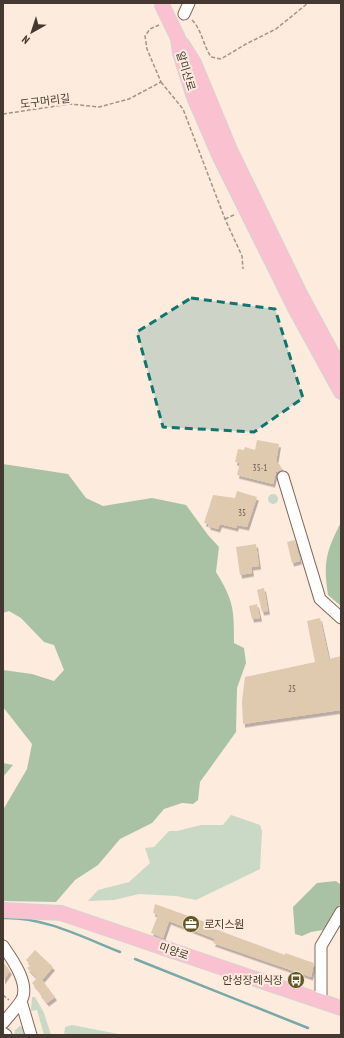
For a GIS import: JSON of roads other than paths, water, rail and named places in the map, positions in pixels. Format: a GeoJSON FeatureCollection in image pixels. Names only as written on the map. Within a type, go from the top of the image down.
{"type":"FeatureCollection","features":[{"type":"Feature","properties":{"kind":"main road"},"geometry":{"type":"LineString","coordinates":[[161,3],[178,38]]}},
{"type":"Feature","properties":{"kind":"main road","name":"알미산로"},"geometry":{"type":"LineString","coordinates":[[178,38],[194,63],[230,150],[300,294],[341,370]]}},
{"type":"Feature","properties":{"kind":"main road","name":"알미산로"},"geometry":{"type":"LineString","coordinates":[[178,38],[180,53],[194,97],[220,157],[296,310],[341,392]]}},
{"type":"Feature","properties":{"kind":"main road","name":"미양로"},"geometry":{"type":"LineString","coordinates":[[3,910],[61,913],[341,1008]]}},
{"type":"Feature","properties":{"kind":"street"},"geometry":{"type":"LineString","coordinates":[[184,14],[189,3]]}},
{"type":"Feature","properties":{"kind":"street"},"geometry":{"type":"LineString","coordinates":[[283,477],[320,599],[341,618]]}},
{"type":"Feature","properties":{"kind":"street"},"geometry":{"type":"LineString","coordinates":[[321,1000],[321,946],[336,928],[341,912]]}},
{"type":"Feature","properties":{"kind":"street"},"geometry":{"type":"LineString","coordinates":[[3,946],[16,965],[24,988],[21,1001],[3,1023]]}},
{"type":"Feature","properties":{"kind":"street"},"geometry":{"type":"LineString","coordinates":[[21,1001],[31,1035]]}},
{"type":"Feature","properties":{"kind":"waterway"},"geometry":{"type":"LineString","coordinates":[[3,918],[48,924],[120,952]]}},
{"type":"Feature","properties":{"kind":"waterway"},"geometry":{"type":"LineString","coordinates":[[135,959],[308,1028]]}},
{"type":"Feature","properties":{"kind":"place","name":"로지스원"},"geometry":{"type":"Point","coordinates":[191,924]}},
{"type":"Feature","properties":{"kind":"place","name":"안성장례식장"},"geometry":{"type":"Point","coordinates":[296,980]}}]}
